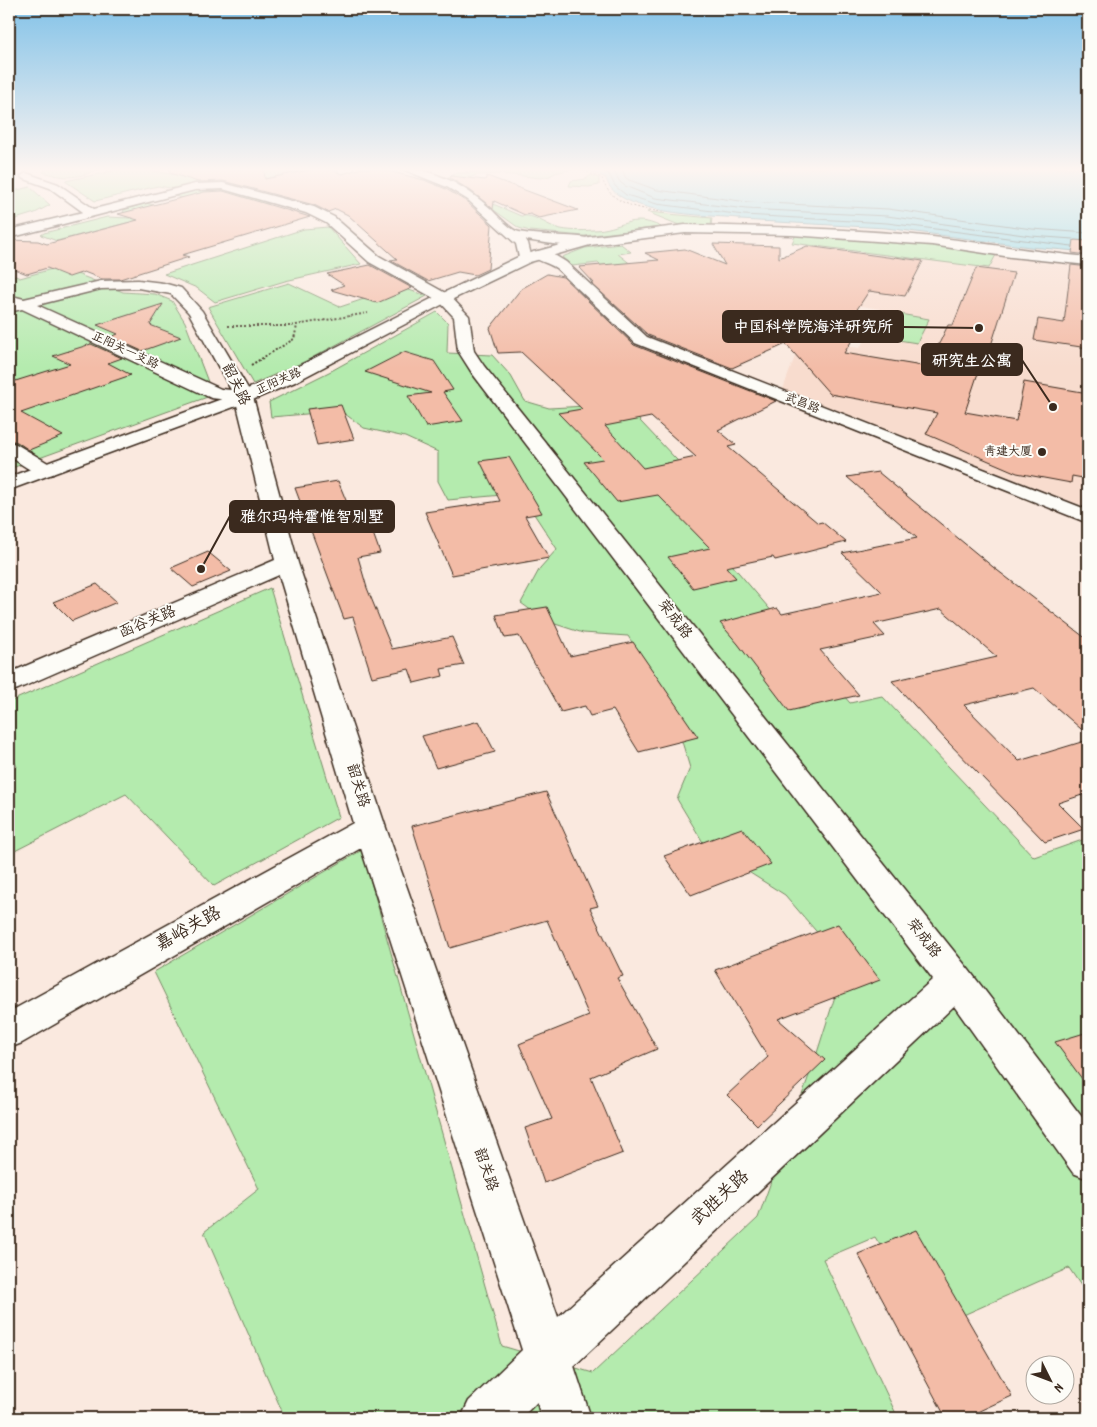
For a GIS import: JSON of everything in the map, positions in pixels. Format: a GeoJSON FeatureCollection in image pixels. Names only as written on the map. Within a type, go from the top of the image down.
{"type":"FeatureCollection","features":[{"type":"Feature","properties":{"kind":"street","name":"荣成路"},"geometry":{"type":"LineString","coordinates":[[346,235],[374,259],[444,298],[461,316],[466,351],[478,369],[956,981],[1088,1158]]}},
{"type":"Feature","properties":{"kind":"street"},"geometry":{"type":"LineString","coordinates":[[514,235],[532,257]]}},
{"type":"Feature","properties":{"kind":"street"},"geometry":{"type":"LineString","coordinates":[[520,235],[561,241],[589,241],[640,235]]}},
{"type":"Feature","properties":{"kind":"street"},"geometry":{"type":"LineString","coordinates":[[842,235],[932,241],[1012,253],[1088,261]]}},
{"type":"Feature","properties":{"kind":"street","name":"正阳关路"},"geometry":{"type":"LineString","coordinates":[[9,484],[46,470],[236,384],[290,378],[444,298],[532,257],[589,241]]}},
{"type":"Feature","properties":{"kind":"street","name":"武昌路"},"geometry":{"type":"LineString","coordinates":[[532,257],[551,259],[560,265],[641,340],[1088,517]]}},
{"type":"Feature","properties":{"kind":"street","name":"韶关路"},"geometry":{"type":"LineString","coordinates":[[13,303],[101,285],[138,284],[163,287],[176,291],[196,311],[236,384],[287,563],[370,828],[548,1358],[566,1418]]}},
{"type":"Feature","properties":{"kind":"street","name":"正阳关一支路"},"geometry":{"type":"LineString","coordinates":[[13,303],[217,394],[236,384]]}},
{"type":"Feature","properties":{"kind":"street"},"geometry":{"type":"LineString","coordinates":[[9,448],[46,470]]}},
{"type":"Feature","properties":{"kind":"street","name":"函谷关路"},"geometry":{"type":"LineString","coordinates":[[9,683],[287,563]]}},
{"type":"Feature","properties":{"kind":"street","name":"嘉峪关路"},"geometry":{"type":"LineString","coordinates":[[9,1032],[370,828]]}},
{"type":"Feature","properties":{"kind":"street","name":"武胜关路"},"geometry":{"type":"LineString","coordinates":[[486,1418],[548,1358],[956,981]]}},
{"type":"Feature","properties":{"kind":"path"},"geometry":{"type":"LineString","coordinates":[[205,329],[235,326],[297,326],[334,320],[353,314],[381,313],[406,318]]}},
{"type":"Feature","properties":{"kind":"path"},"geometry":{"type":"LineString","coordinates":[[236,384],[275,350],[294,339],[297,326]]}},
{"type":"Feature","properties":{"kind":"path"},"geometry":{"type":"LineString","coordinates":[[9,1410],[12,1418]]}},
{"type":"Feature","properties":{"kind":"shaded area"},"geometry":{"type":"Polygon","coordinates":[[[997,253],[1088,263],[1088,508],[783,389],[801,340],[860,348],[880,309],[850,304],[879,254],[989,267],[997,253]]]}},
{"type":"Feature","properties":{"kind":"green space"},"geometry":{"type":"Polygon","coordinates":[[[42,235],[82,235],[57,241],[42,235]]]}},
{"type":"Feature","properties":{"kind":"green space"},"geometry":{"type":"Polygon","coordinates":[[[287,235],[335,235],[361,264],[285,281],[215,302],[197,288],[164,274],[287,235]]]}},
{"type":"Feature","properties":{"kind":"green space"},"geometry":{"type":"Polygon","coordinates":[[[569,235],[596,235],[584,236],[569,235]]]}},
{"type":"Feature","properties":{"kind":"green space"},"geometry":{"type":"Polygon","coordinates":[[[796,235],[806,235],[909,241],[997,253],[989,268],[792,243],[796,235]]]}},
{"type":"Feature","properties":{"kind":"green space"},"geometry":{"type":"Polygon","coordinates":[[[621,244],[631,252],[618,254],[637,269],[610,273],[598,263],[572,266],[562,257],[585,248],[621,244]]]}},
{"type":"Feature","properties":{"kind":"green space"},"geometry":{"type":"Polygon","coordinates":[[[59,267],[123,292],[155,294],[172,301],[185,322],[213,395],[9,469],[9,273],[20,278],[59,267]]]}},
{"type":"Feature","properties":{"kind":"green space"},"geometry":{"type":"Polygon","coordinates":[[[289,283],[340,307],[400,287],[427,296],[306,361],[253,384],[208,307],[289,283]]]}},
{"type":"Feature","properties":{"kind":"green space"},"geometry":{"type":"Polygon","coordinates":[[[437,312],[448,323],[447,353],[492,355],[511,376],[525,401],[549,408],[624,404],[744,531],[709,538],[850,703],[882,696],[1034,857],[1088,838],[1088,1296],[1069,1268],[932,1329],[875,1237],[823,1259],[898,1418],[285,1418],[204,1232],[259,1189],[154,972],[362,850],[502,1346],[593,1373],[758,1218],[816,1056],[845,965],[785,895],[704,844],[677,799],[690,768],[670,702],[628,636],[583,633],[546,621],[521,603],[540,568],[557,549],[532,511],[502,495],[448,500],[438,481],[438,452],[405,437],[364,428],[341,411],[271,417],[269,402],[333,370],[437,312]]]}},
{"type":"Feature","properties":{"kind":"green space"},"geometry":{"type":"Polygon","coordinates":[[[888,312],[929,319],[917,343],[874,336],[888,312]]]}},
{"type":"Feature","properties":{"kind":"green space"},"geometry":{"type":"Polygon","coordinates":[[[270,588],[339,817],[214,886],[126,794],[9,854],[9,771],[17,767],[9,750],[9,702],[270,588]]]}},
{"type":"Feature","properties":{"kind":"water"},"geometry":{"type":"Polygon","coordinates":[[[936,235],[1088,235],[1088,252],[1030,247],[936,235]]]}},
{"type":"Feature","properties":{"kind":"building"},"geometry":{"type":"Polygon","coordinates":[[[83,235],[251,235],[182,255],[189,257],[120,279],[102,279],[84,272],[69,277],[47,268],[27,274],[9,267],[9,240],[38,241],[47,244],[83,235]]]}},
{"type":"Feature","properties":{"kind":"building"},"geometry":{"type":"Polygon","coordinates":[[[370,235],[491,235],[488,269],[475,275],[458,272],[428,281],[390,260],[397,259],[370,235]]]}},
{"type":"Feature","properties":{"kind":"building"},"geometry":{"type":"Polygon","coordinates":[[[1074,240],[1088,241],[1088,255],[1072,253],[1074,240]]]}},
{"type":"Feature","properties":{"kind":"building"},"geometry":{"type":"Polygon","coordinates":[[[713,244],[779,246],[779,258],[807,246],[923,261],[905,296],[869,291],[844,329],[858,331],[844,353],[928,367],[948,325],[953,325],[976,268],[1014,273],[988,355],[984,355],[965,412],[1016,421],[1024,382],[1088,393],[1088,479],[1072,476],[1071,483],[1017,473],[926,434],[937,413],[830,394],[786,344],[732,368],[648,335],[591,283],[594,283],[579,267],[659,260],[645,253],[685,249],[725,265],[713,244]]]}},
{"type":"Feature","properties":{"kind":"building"},"geometry":{"type":"Polygon","coordinates":[[[370,265],[412,288],[377,303],[331,290],[344,285],[327,274],[370,265]]]}},
{"type":"Feature","properties":{"kind":"building"},"geometry":{"type":"Polygon","coordinates":[[[1071,265],[1088,267],[1088,348],[1034,340],[1038,319],[1064,323],[1071,265]]]}},
{"type":"Feature","properties":{"kind":"building"},"geometry":{"type":"Polygon","coordinates":[[[547,274],[563,277],[634,345],[776,401],[718,430],[736,445],[728,447],[818,523],[822,522],[846,542],[775,560],[773,557],[726,567],[736,578],[693,588],[668,557],[710,548],[658,495],[617,502],[584,462],[603,459],[558,413],[582,409],[521,352],[498,353],[490,328],[521,289],[547,274]],[[651,417],[605,426],[643,468],[696,457],[651,417]]]}},
{"type":"Feature","properties":{"kind":"building"},"geometry":{"type":"Polygon","coordinates":[[[163,304],[150,325],[181,337],[142,351],[111,337],[118,334],[97,325],[163,304]]]}},
{"type":"Feature","properties":{"kind":"building"},"geometry":{"type":"Polygon","coordinates":[[[91,344],[122,358],[108,363],[131,375],[21,413],[63,436],[29,450],[17,442],[9,440],[9,383],[70,364],[53,356],[91,344]]]}},
{"type":"Feature","properties":{"kind":"building"},"geometry":{"type":"Polygon","coordinates":[[[404,352],[434,361],[453,390],[443,392],[463,421],[426,427],[408,396],[431,393],[365,372],[404,352]]]}},
{"type":"Feature","properties":{"kind":"building"},"geometry":{"type":"Polygon","coordinates":[[[341,405],[354,439],[317,445],[307,409],[341,405]]]}},
{"type":"Feature","properties":{"kind":"building"},"geometry":{"type":"Polygon","coordinates":[[[509,457],[542,513],[525,516],[549,558],[452,575],[425,512],[500,501],[480,461],[509,457]]]}},
{"type":"Feature","properties":{"kind":"building"},"geometry":{"type":"Polygon","coordinates":[[[878,472],[993,567],[1088,640],[1088,735],[1034,688],[964,705],[1019,761],[1088,740],[1088,793],[1058,803],[1084,829],[1045,842],[892,681],[997,657],[941,609],[874,624],[885,636],[820,650],[859,695],[789,711],[720,623],[777,608],[782,614],[882,592],[842,553],[917,538],[847,477],[878,472]]]}},
{"type":"Feature","properties":{"kind":"building"},"geometry":{"type":"Polygon","coordinates":[[[338,481],[355,522],[368,519],[380,553],[358,557],[367,588],[392,649],[452,637],[464,665],[441,669],[443,676],[414,683],[409,669],[372,677],[353,617],[344,619],[295,488],[338,481]]]}},
{"type":"Feature","properties":{"kind":"building"},"geometry":{"type":"Polygon","coordinates":[[[208,552],[231,571],[193,587],[171,568],[208,552]]]}},
{"type":"Feature","properties":{"kind":"building"},"geometry":{"type":"Polygon","coordinates":[[[97,584],[117,602],[72,621],[53,602],[97,584]]]}},
{"type":"Feature","properties":{"kind":"building"},"geometry":{"type":"Polygon","coordinates":[[[547,607],[570,656],[633,642],[698,737],[639,752],[613,710],[590,716],[585,706],[561,712],[519,636],[505,638],[496,615],[547,607]]]}},
{"type":"Feature","properties":{"kind":"building"},"geometry":{"type":"Polygon","coordinates":[[[479,721],[495,752],[436,768],[422,736],[479,721]]]}},
{"type":"Feature","properties":{"kind":"building"},"geometry":{"type":"Polygon","coordinates":[[[546,792],[598,906],[590,908],[623,976],[617,978],[657,1049],[591,1077],[623,1153],[544,1183],[525,1128],[552,1119],[519,1044],[589,1016],[547,920],[450,948],[412,826],[546,792]]]}},
{"type":"Feature","properties":{"kind":"building"},"geometry":{"type":"Polygon","coordinates":[[[742,828],[771,864],[691,895],[664,856],[742,828]]]}},
{"type":"Feature","properties":{"kind":"building"},"geometry":{"type":"Polygon","coordinates":[[[838,924],[880,980],[778,1019],[825,1060],[757,1125],[727,1095],[768,1057],[715,970],[838,924]]]}},
{"type":"Feature","properties":{"kind":"building"},"geometry":{"type":"Polygon","coordinates":[[[1088,1032],[1088,1087],[1055,1042],[1088,1032]]]}},
{"type":"Feature","properties":{"kind":"building"},"geometry":{"type":"Polygon","coordinates":[[[916,1230],[1012,1396],[964,1418],[946,1418],[858,1254],[916,1230]]]}},
{"type":"Feature","properties":{"kind":"place","name":"中国科学院海洋研究所"},"geometry":{"type":"Point","coordinates":[979,328]}},
{"type":"Feature","properties":{"kind":"place","name":"研究生公寓"},"geometry":{"type":"Point","coordinates":[1053,407]}},
{"type":"Feature","properties":{"kind":"place","name":"青建大厦"},"geometry":{"type":"Point","coordinates":[1042,452]}},
{"type":"Feature","properties":{"kind":"place","name":"雅尔玛特霍惟智别墅"},"geometry":{"type":"Point","coordinates":[201,569]}}]}
